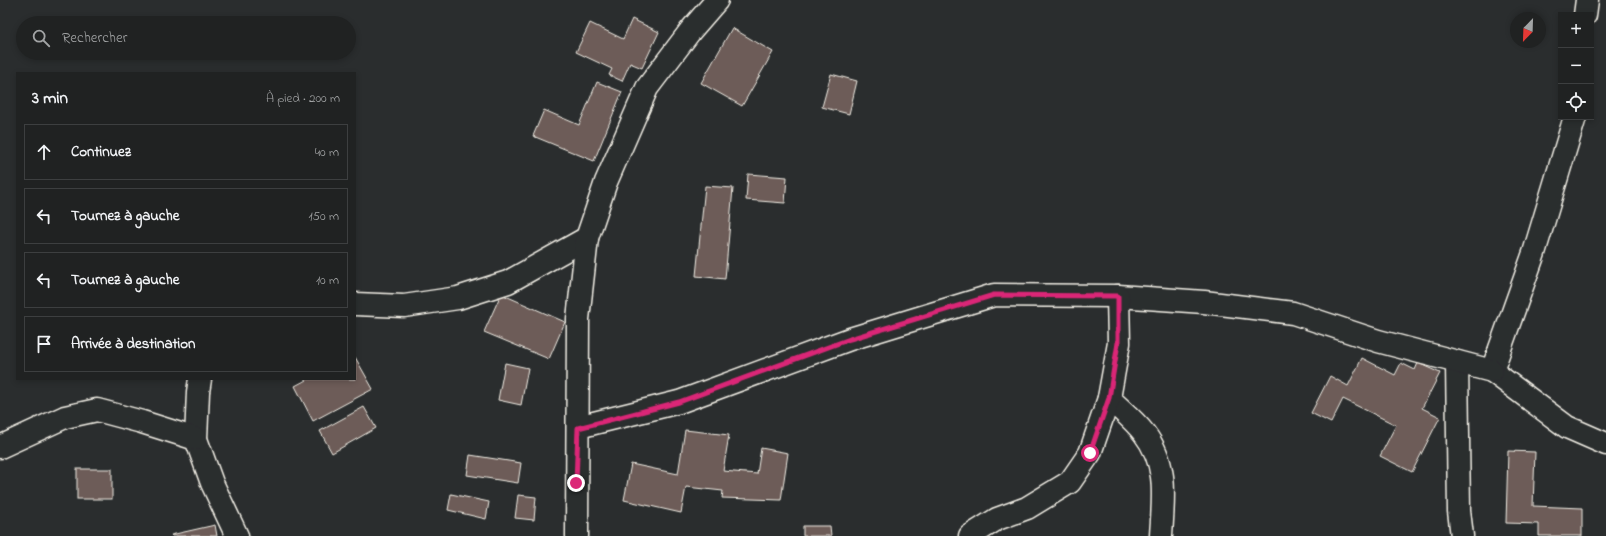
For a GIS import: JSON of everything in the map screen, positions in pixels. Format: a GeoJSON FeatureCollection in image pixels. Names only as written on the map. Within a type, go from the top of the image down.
{"type":"FeatureCollection","features":[{"type":"Feature","properties":{"kind":"street"},"geometry":{"type":"LineString","coordinates":[[577,536],[578,319],[587,238],[606,182],[648,88],[691,30],[717,0]]}},
{"type":"Feature","properties":{"kind":"street"},"geometry":{"type":"LineString","coordinates":[[1585,12],[1587,0]]}},
{"type":"Feature","properties":{"kind":"street"},"geometry":{"type":"LineString","coordinates":[[1492,371],[1534,253],[1574,120]]}},
{"type":"Feature","properties":{"kind":"street"},"geometry":{"type":"LineString","coordinates":[[356,304],[404,306],[458,298],[508,282],[587,238]]}},
{"type":"Feature","properties":{"kind":"street"},"geometry":{"type":"LineString","coordinates":[[578,428],[679,402],[850,339],[994,295],[1118,296],[1204,302],[1293,313],[1378,341],[1492,371],[1567,427],[1606,444]]}},
{"type":"Feature","properties":{"kind":"street"},"geometry":{"type":"LineString","coordinates":[[970,536],[997,519],[1027,508],[1070,482],[1090,453],[1109,398],[1118,343],[1118,296]]}},
{"type":"Feature","properties":{"kind":"street"},"geometry":{"type":"LineString","coordinates":[[1457,362],[1459,511],[1462,536]]}},
{"type":"Feature","properties":{"kind":"street"},"geometry":{"type":"LineString","coordinates":[[200,380],[196,439],[212,483],[237,536]]}},
{"type":"Feature","properties":{"kind":"street"},"geometry":{"type":"LineString","coordinates":[[1109,398],[1144,433],[1158,459],[1164,486],[1160,536]]}},
{"type":"Feature","properties":{"kind":"street"},"geometry":{"type":"LineString","coordinates":[[0,447],[65,417],[97,410],[196,439]]}},
{"type":"Feature","properties":{"kind":"building"},"geometry":{"type":"Polygon","coordinates":[[[632,19],[659,32],[642,68],[630,63],[622,81],[609,75],[612,69],[576,52],[590,23],[623,39],[632,19]]]}},
{"type":"Feature","properties":{"kind":"building"},"geometry":{"type":"Polygon","coordinates":[[[732,28],[773,52],[742,106],[701,83],[732,28]]]}},
{"type":"Feature","properties":{"kind":"building"},"geometry":{"type":"Polygon","coordinates":[[[831,74],[857,81],[849,114],[822,107],[831,74]]]}},
{"type":"Feature","properties":{"kind":"building"},"geometry":{"type":"Polygon","coordinates":[[[597,82],[622,92],[594,161],[533,136],[544,110],[579,125],[597,82]]]}},
{"type":"Feature","properties":{"kind":"building"},"geometry":{"type":"Polygon","coordinates":[[[748,174],[787,177],[785,203],[746,200],[748,174]]]}},
{"type":"Feature","properties":{"kind":"building"},"geometry":{"type":"Polygon","coordinates":[[[705,186],[733,188],[725,279],[696,276],[705,186]]]}},
{"type":"Feature","properties":{"kind":"building"},"geometry":{"type":"Polygon","coordinates":[[[501,294],[565,322],[549,359],[484,332],[501,294]]]}},
{"type":"Feature","properties":{"kind":"building"},"geometry":{"type":"Polygon","coordinates":[[[1362,358],[1395,375],[1401,363],[1415,370],[1418,363],[1440,373],[1422,408],[1440,417],[1412,472],[1380,456],[1396,425],[1343,399],[1331,423],[1311,413],[1330,376],[1348,386],[1362,358]]]}},
{"type":"Feature","properties":{"kind":"building"},"geometry":{"type":"Polygon","coordinates":[[[356,359],[373,389],[313,421],[295,386],[306,380],[356,380],[356,359]]]}},
{"type":"Feature","properties":{"kind":"building"},"geometry":{"type":"Polygon","coordinates":[[[505,363],[528,368],[521,405],[498,400],[505,363]]]}},
{"type":"Feature","properties":{"kind":"building"},"geometry":{"type":"Polygon","coordinates":[[[364,407],[376,428],[332,453],[320,431],[364,407]]]}},
{"type":"Feature","properties":{"kind":"building"},"geometry":{"type":"Polygon","coordinates":[[[685,430],[729,435],[723,471],[757,474],[761,448],[788,453],[781,500],[722,498],[723,491],[686,487],[681,513],[624,500],[631,464],[678,474],[685,430]]]}},
{"type":"Feature","properties":{"kind":"building"},"geometry":{"type":"Polygon","coordinates":[[[1508,451],[1535,452],[1533,506],[1582,508],[1582,536],[1539,536],[1539,524],[1506,523],[1508,451]]]}},
{"type":"Feature","properties":{"kind":"building"},"geometry":{"type":"Polygon","coordinates":[[[470,455],[521,463],[518,483],[467,475],[470,455]]]}},
{"type":"Feature","properties":{"kind":"building"},"geometry":{"type":"Polygon","coordinates":[[[77,469],[112,469],[112,499],[77,499],[77,469]]]}},
{"type":"Feature","properties":{"kind":"building"},"geometry":{"type":"Polygon","coordinates":[[[451,494],[489,502],[486,519],[448,510],[451,494]]]}},
{"type":"Feature","properties":{"kind":"building"},"geometry":{"type":"Polygon","coordinates":[[[518,495],[536,497],[534,520],[515,518],[518,495]]]}},
{"type":"Feature","properties":{"kind":"building"},"geometry":{"type":"Polygon","coordinates":[[[215,525],[217,536],[171,535],[215,525]]]}},
{"type":"Feature","properties":{"kind":"building"},"geometry":{"type":"Polygon","coordinates":[[[803,526],[830,526],[831,536],[803,536],[803,526]]]}},
{"type":"Feature","properties":{"kind":"route"},"geometry":{"type":"LineString","coordinates":[[576,483],[578,428],[679,402],[850,339],[994,295],[1118,296],[1118,343],[1109,398],[1090,453]]}}]}
